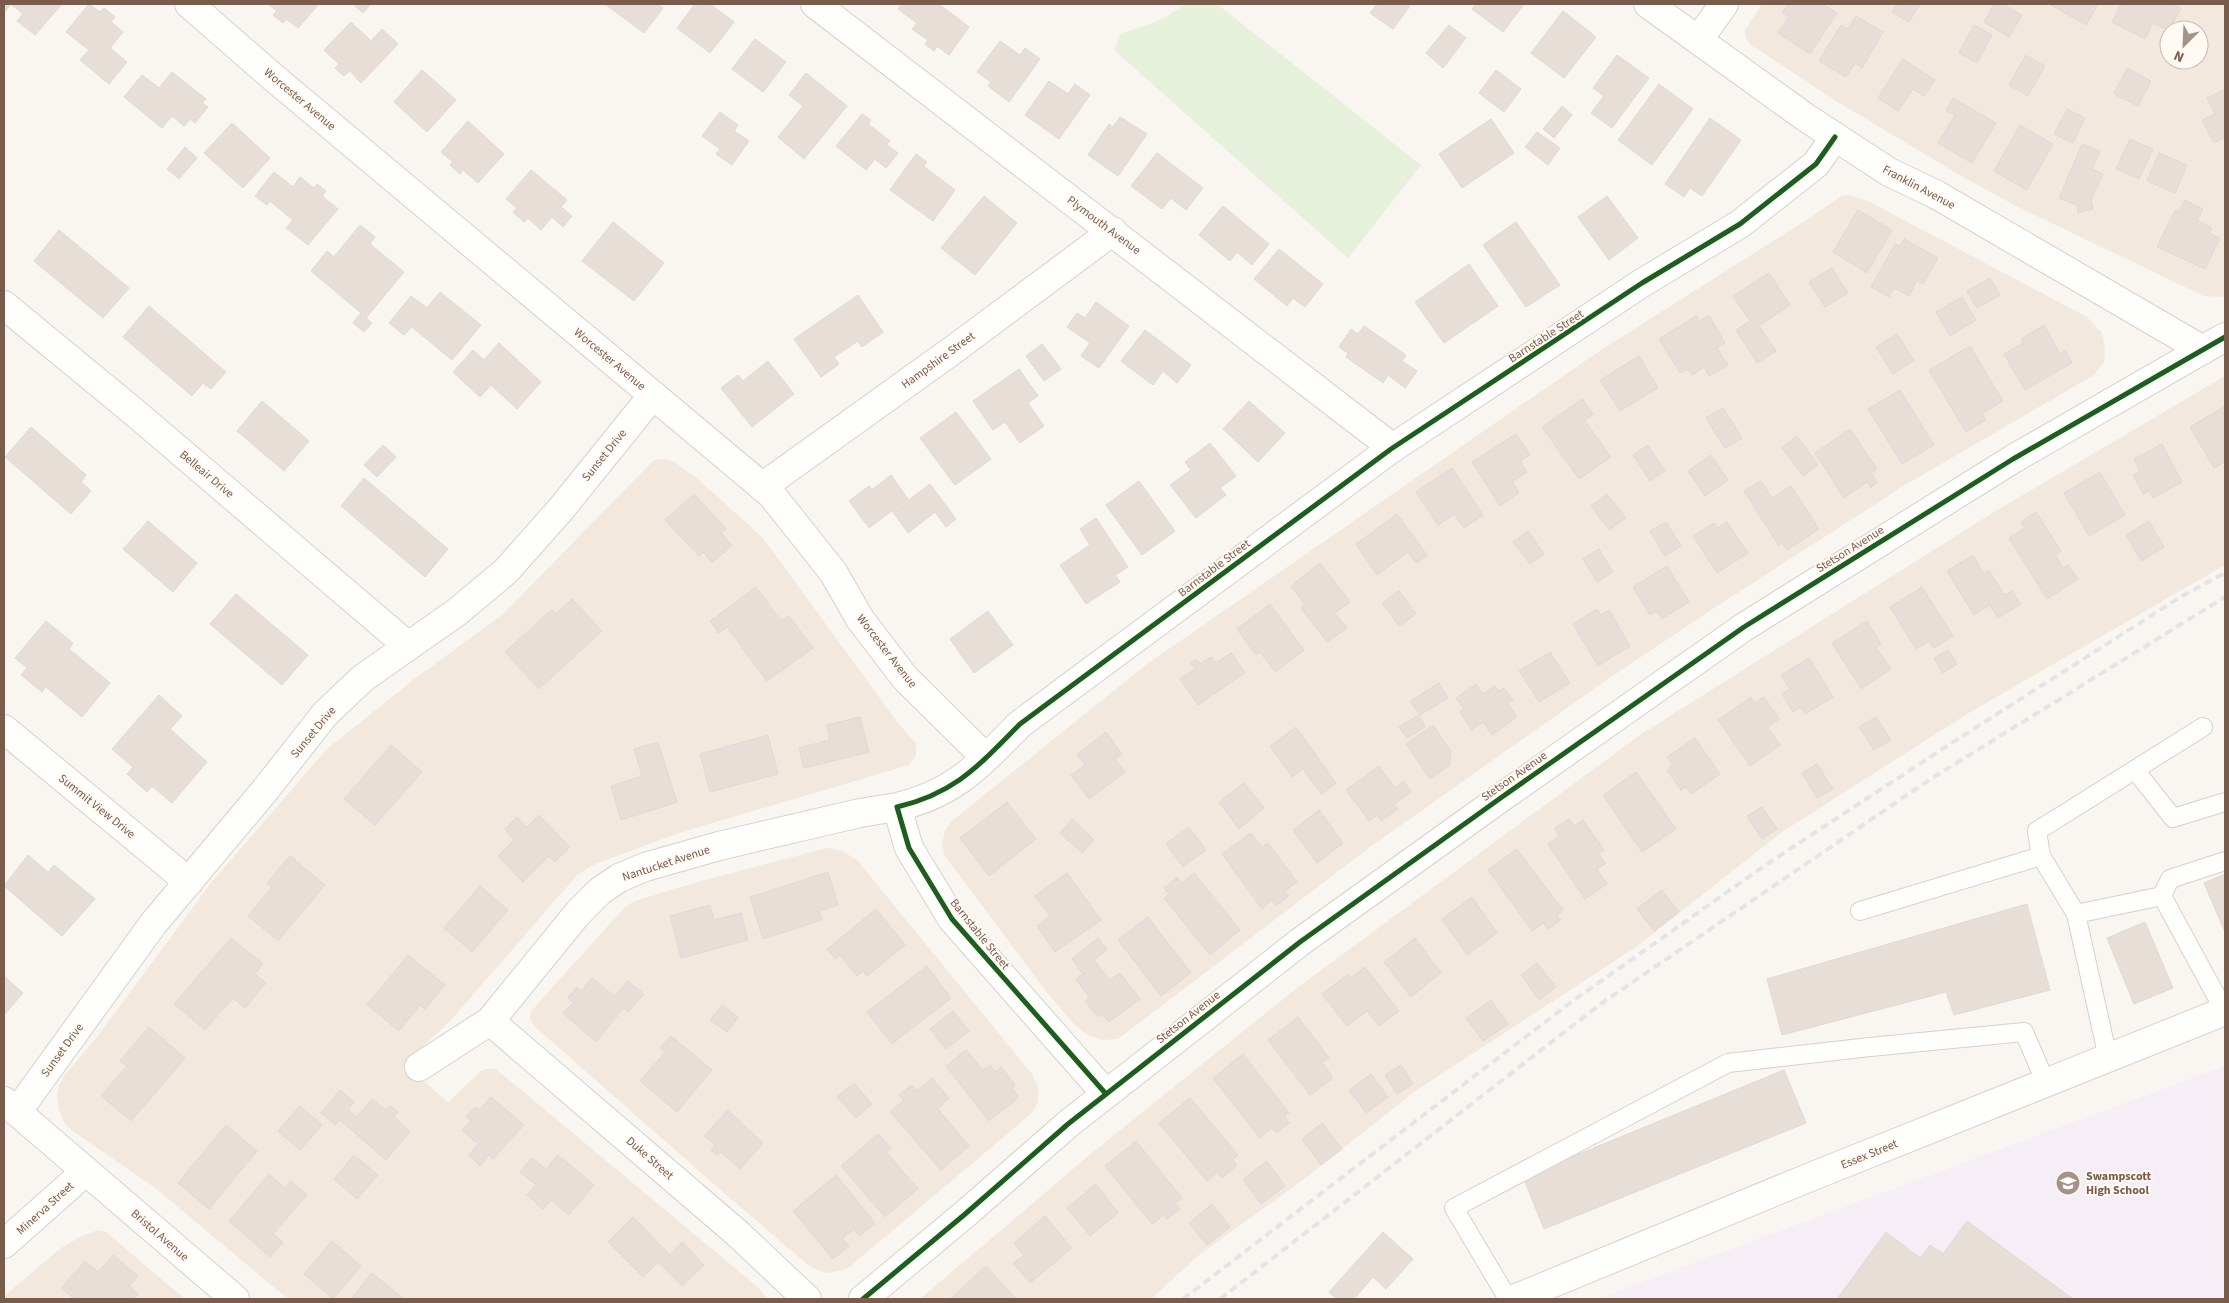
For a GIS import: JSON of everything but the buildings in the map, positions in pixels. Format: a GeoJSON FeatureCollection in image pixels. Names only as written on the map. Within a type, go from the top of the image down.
{"type":"FeatureCollection","features":[{"type":"Feature","properties":{"kind":"street","name":"Worcester Avenue"},"geometry":{"type":"LineString","coordinates":[[189,4],[274,78],[762,487],[799,527],[833,572],[860,618],[905,678],[986,758]]}},
{"type":"Feature","properties":{"kind":"street","name":"Plymouth Avenue"},"geometry":{"type":"LineString","coordinates":[[815,4],[1113,231],[1393,448]]}},
{"type":"Feature","properties":{"kind":"street","name":"Franklin Avenue"},"geometry":{"type":"LineString","coordinates":[[1648,4],[1805,117],[1889,172],[1937,195],[2214,344]]}},
{"type":"Feature","properties":{"kind":"street"},"geometry":{"type":"LineString","coordinates":[[1699,40],[1724,4]]}},
{"type":"Feature","properties":{"kind":"street","name":"Barnstable Street"},"geometry":{"type":"LineString","coordinates":[[1106,1094],[952,918],[909,848],[897,807],[923,801],[947,790],[986,758],[1020,724],[1393,448],[1642,283],[1740,224],[1816,164],[1836,137]]}},
{"type":"Feature","properties":{"kind":"street","name":"Hampshire Street"},"geometry":{"type":"LineString","coordinates":[[762,487],[953,350],[1113,231]]}},
{"type":"Feature","properties":{"kind":"street","name":"Belleair Drive"},"geometry":{"type":"LineString","coordinates":[[4,304],[134,412],[408,646]]}},
{"type":"Feature","properties":{"kind":"street","name":"Stetson Avenue"},"geometry":{"type":"LineString","coordinates":[[863,1299],[964,1216],[1068,1124],[1106,1094],[1300,942],[1502,796],[1744,627],[2012,459],[2214,344]]}},
{"type":"Feature","properties":{"kind":"street","name":"Sunset Drive"},"geometry":{"type":"LineString","coordinates":[[10,1107],[153,924],[266,789],[325,714],[363,678],[457,612],[506,572],[561,509],[653,395]]}},
{"type":"Feature","properties":{"kind":"street","name":"Summit View Drive"},"geometry":{"type":"LineString","coordinates":[[4,730],[189,882]]}},
{"type":"Feature","properties":{"kind":"street","name":"Nantucket Avenue"},"geometry":{"type":"LineString","coordinates":[[419,1066],[490,1020],[578,913],[600,891],[619,878],[645,867],[719,846],[860,813],[897,807]]}},
{"type":"Feature","properties":{"kind":"street","name":"Essex Street"},"geometry":{"type":"LineString","coordinates":[[1530,1296],[1813,1176],[2225,1012]]}},
{"type":"Feature","properties":{"kind":"street","name":"Duke Street"},"geometry":{"type":"LineString","coordinates":[[490,1020],[737,1233],[807,1299]]}},
{"type":"Feature","properties":{"kind":"street","name":"Bristol Avenue"},"geometry":{"type":"LineString","coordinates":[[10,1107],[235,1299]]}},
{"type":"Feature","properties":{"kind":"street","name":"Minerva Street"},"geometry":{"type":"LineString","coordinates":[[4,1244],[86,1171]]}},
{"type":"Feature","properties":{"kind":"lane"},"geometry":{"type":"LineString","coordinates":[[2108,1058],[2076,914],[2041,856],[2037,831],[2203,727]]}},
{"type":"Feature","properties":{"kind":"lane"},"geometry":{"type":"LineString","coordinates":[[2135,770],[2173,818],[2225,802]]}},
{"type":"Feature","properties":{"kind":"lane"},"geometry":{"type":"LineString","coordinates":[[1860,911],[2041,856]]}},
{"type":"Feature","properties":{"kind":"lane"},"geometry":{"type":"LineString","coordinates":[[2162,896],[2170,879],[2225,861]]}},
{"type":"Feature","properties":{"kind":"lane"},"geometry":{"type":"LineString","coordinates":[[2076,914],[2162,896]]}},
{"type":"Feature","properties":{"kind":"lane"},"geometry":{"type":"LineString","coordinates":[[2162,896],[2225,1012]]}},
{"type":"Feature","properties":{"kind":"lane"},"geometry":{"type":"LineString","coordinates":[[1508,1299],[1454,1208],[1728,1063],[2024,1032],[2046,1083]]}},
{"type":"Feature","properties":{"kind":"shaded area"},"geometry":{"type":"Polygon","coordinates":[[[1762,4],[2225,4],[2225,297],[2204,296],[2020,208],[1963,177],[1836,101],[1750,44],[1745,36],[1745,30],[1762,4]]]}},
{"type":"Feature","properties":{"kind":"shaded area"},"geometry":{"type":"Polygon","coordinates":[[[1850,195],[1868,201],[2087,317],[2102,333],[2105,349],[2104,362],[2094,375],[1905,485],[1717,606],[1605,681],[1370,847],[1118,1039],[1103,1040],[1088,1035],[1073,1023],[1045,990],[945,856],[942,845],[945,831],[952,821],[1147,664],[1601,350],[1816,214],[1841,196],[1850,195]]]}},
{"type":"Feature","properties":{"kind":"shaded area"},"geometry":{"type":"Polygon","coordinates":[[[2225,376],[2225,565],[1967,714],[1782,832],[1636,947],[1414,1092],[1308,1176],[1199,1255],[1151,1299],[920,1299],[1093,1152],[1297,988],[1640,735],[1994,512],[2225,376]]]}},
{"type":"Feature","properties":{"kind":"shaded area"},"geometry":{"type":"Polygon","coordinates":[[[664,459],[674,462],[699,480],[763,538],[895,719],[916,744],[916,756],[909,765],[679,833],[595,864],[577,875],[451,1020],[404,1064],[448,1102],[481,1071],[496,1069],[760,1289],[767,1299],[288,1299],[154,1187],[65,1124],[59,1110],[57,1097],[59,1085],[64,1076],[97,1037],[211,883],[327,749],[417,677],[502,615],[654,460],[664,459]]]}},
{"type":"Feature","properties":{"kind":"shaded area"},"geometry":{"type":"Polygon","coordinates":[[[827,848],[842,851],[857,860],[1032,1074],[1038,1087],[1038,1101],[1032,1113],[847,1269],[828,1273],[808,1265],[534,1026],[530,1019],[531,1012],[540,1001],[626,906],[635,901],[701,881],[827,848]]]}},
{"type":"Feature","properties":{"kind":"shaded area","name":"Swampscott High School"},"geometry":{"type":"Polygon","coordinates":[[[2225,1066],[2225,1299],[1597,1299],[2225,1066]]]}},
{"type":"Feature","properties":{"kind":"shaded area"},"geometry":{"type":"Polygon","coordinates":[[[98,1230],[106,1232],[185,1299],[4,1299],[4,1296],[61,1248],[80,1237],[98,1230]]]}},
{"type":"Feature","properties":{"kind":"green space"},"geometry":{"type":"Polygon","coordinates":[[[1184,4],[1217,4],[1421,165],[1348,258],[1114,50],[1121,33],[1154,22],[1177,10],[1184,4]]]}},
{"type":"Feature","properties":{"kind":"railway"},"geometry":{"type":"LineString","coordinates":[[1183,1299],[1570,1003],[1767,864],[2182,596],[2225,573]]}},
{"type":"Feature","properties":{"kind":"railway"},"geometry":{"type":"LineString","coordinates":[[1220,1299],[1602,1003],[1929,780],[2225,597]]}},
{"type":"Feature","properties":{"kind":"cycle path"},"geometry":{"type":"LineString","coordinates":[[1106,1094],[952,919],[909,848],[897,807],[935,794],[965,776],[979,765],[1020,724],[1391,449],[1642,283],[1740,224],[1816,164],[1835,137]]}},
{"type":"Feature","properties":{"kind":"cycle path"},"geometry":{"type":"LineString","coordinates":[[863,1299],[964,1215],[1068,1124],[1300,942],[1502,797],[1744,627],[2013,459],[2225,337]]}},
{"type":"Feature","properties":{"kind":"place","name":"Swampscott High School"},"geometry":{"type":"Point","coordinates":[2068,1183]}}]}
